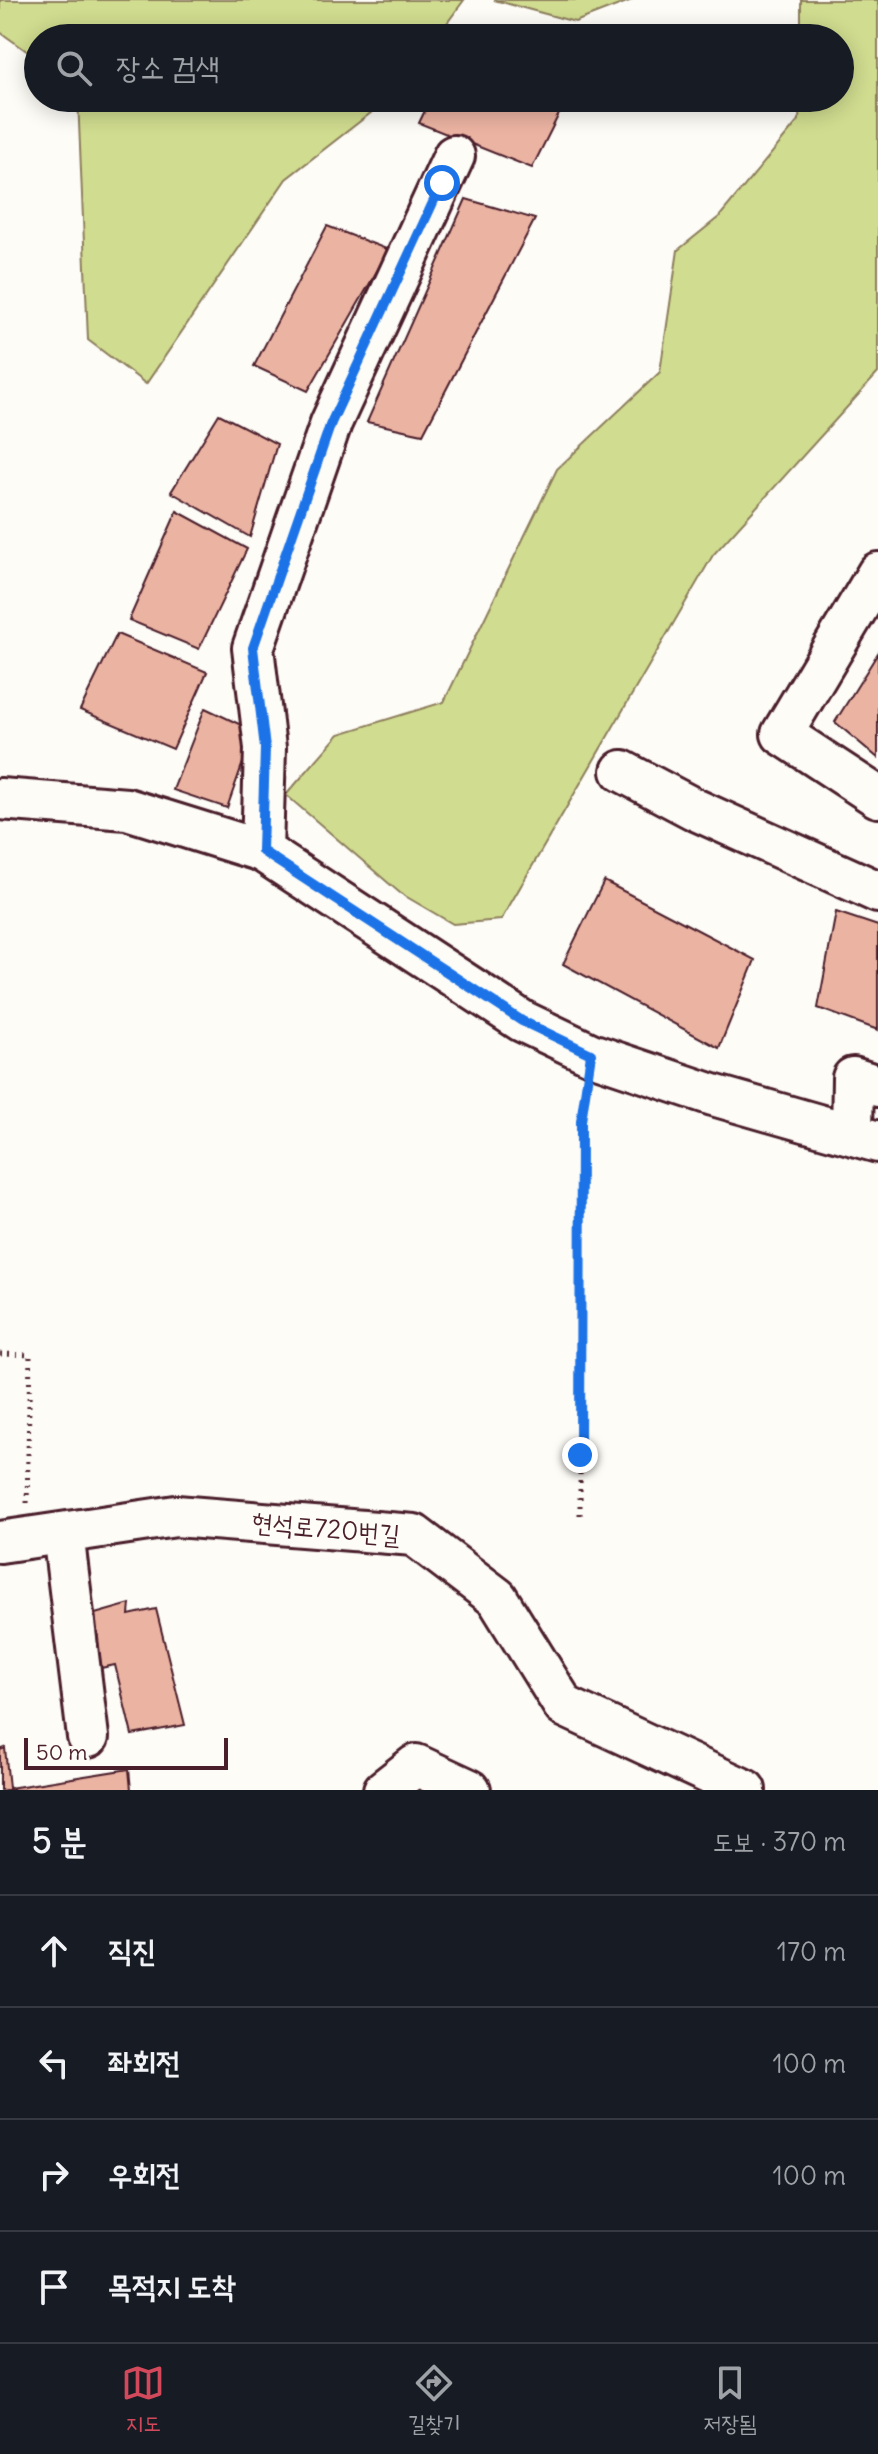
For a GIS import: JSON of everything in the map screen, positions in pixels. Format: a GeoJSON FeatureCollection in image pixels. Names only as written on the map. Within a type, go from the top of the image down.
{"type":"FeatureCollection","features":[{"type":"Feature","properties":{"kind":"street"},"geometry":{"type":"LineString","coordinates":[[262,851],[265,748],[253,648],[331,423],[454,156]]}},
{"type":"Feature","properties":{"kind":"street"},"geometry":{"type":"LineString","coordinates":[[878,573],[782,734],[878,797]]}},
{"type":"Feature","properties":{"kind":"street"},"geometry":{"type":"LineString","coordinates":[[622,771],[694,809],[878,892]]}},
{"type":"Feature","properties":{"kind":"street"},"geometry":{"type":"LineString","coordinates":[[0,799],[127,809],[262,851],[522,1021],[591,1054],[713,1095],[865,1137],[853,1078],[878,1086]]}},
{"type":"Feature","properties":{"kind":"street","name":"현석로720번길"},"geometry":{"type":"LineString","coordinates":[[30,1537],[176,1516],[414,1535],[497,1598],[564,1706],[744,1790]]}},
{"type":"Feature","properties":{"kind":"street"},"geometry":{"type":"LineString","coordinates":[[30,1537],[88,1737]]}},
{"type":"Feature","properties":{"kind":"street"},"geometry":{"type":"LineString","coordinates":[[384,1790],[416,1765],[470,1790]]}},
{"type":"Feature","properties":{"kind":"path"},"geometry":{"type":"LineString","coordinates":[[580,1515],[581,1121],[591,1054]]}},
{"type":"Feature","properties":{"kind":"path"},"geometry":{"type":"LineString","coordinates":[[0,1354],[30,1355],[30,1537]]}},
{"type":"Feature","properties":{"kind":"green space"},"geometry":{"type":"Polygon","coordinates":[[[0,0],[464,0],[446,24],[24,24],[24,49],[0,32],[0,0]]]}},
{"type":"Feature","properties":{"kind":"green space"},"geometry":{"type":"Polygon","coordinates":[[[494,0],[632,0],[575,22],[494,0]]]}},
{"type":"Feature","properties":{"kind":"green space"},"geometry":{"type":"Polygon","coordinates":[[[801,0],[878,0],[878,373],[713,555],[501,920],[453,924],[400,893],[286,795],[339,734],[444,702],[557,469],[660,372],[678,250],[719,217],[799,120],[799,112],[854,112],[854,24],[801,24],[801,0]]]}},
{"type":"Feature","properties":{"kind":"green space"},"geometry":{"type":"Polygon","coordinates":[[[79,112],[372,112],[286,179],[146,384],[88,340],[79,112]]]}},
{"type":"Feature","properties":{"kind":"building"},"geometry":{"type":"Polygon","coordinates":[[[424,112],[560,112],[532,168],[419,123],[424,112]]]}},
{"type":"Feature","properties":{"kind":"building"},"geometry":{"type":"Polygon","coordinates":[[[466,199],[535,219],[423,434],[367,422],[466,199]]]}},
{"type":"Feature","properties":{"kind":"building"},"geometry":{"type":"Polygon","coordinates":[[[327,226],[389,250],[308,391],[254,366],[327,226]]]}},
{"type":"Feature","properties":{"kind":"building"},"geometry":{"type":"Polygon","coordinates":[[[219,414],[277,444],[250,537],[171,492],[219,414]]]}},
{"type":"Feature","properties":{"kind":"building"},"geometry":{"type":"Polygon","coordinates":[[[177,511],[247,549],[199,649],[129,620],[177,511]]]}},
{"type":"Feature","properties":{"kind":"building"},"geometry":{"type":"Polygon","coordinates":[[[117,634],[207,672],[173,749],[80,710],[117,634]]]}},
{"type":"Feature","properties":{"kind":"building"},"geometry":{"type":"Polygon","coordinates":[[[878,653],[878,758],[835,722],[878,653]]]}},
{"type":"Feature","properties":{"kind":"building"},"geometry":{"type":"Polygon","coordinates":[[[205,708],[254,731],[227,808],[173,790],[205,708]]]}},
{"type":"Feature","properties":{"kind":"building"},"geometry":{"type":"Polygon","coordinates":[[[604,881],[755,960],[719,1048],[563,964],[604,881]]]}},
{"type":"Feature","properties":{"kind":"building"},"geometry":{"type":"Polygon","coordinates":[[[836,912],[878,926],[878,1030],[818,1008],[836,912]]]}},
{"type":"Feature","properties":{"kind":"building"},"geometry":{"type":"Polygon","coordinates":[[[130,1604],[129,1615],[156,1609],[185,1725],[132,1735],[115,1665],[101,1668],[95,1614],[130,1604]]]}},
{"type":"Feature","properties":{"kind":"building"},"geometry":{"type":"Polygon","coordinates":[[[5,1748],[9,1788],[129,1769],[131,1790],[0,1790],[0,1750],[5,1748]]]}},
{"type":"Feature","properties":{"kind":"route"},"geometry":{"type":"LineString","coordinates":[[442,183],[331,423],[253,648],[265,748],[262,851],[522,1021],[591,1054],[581,1121],[580,1455]]}}]}
